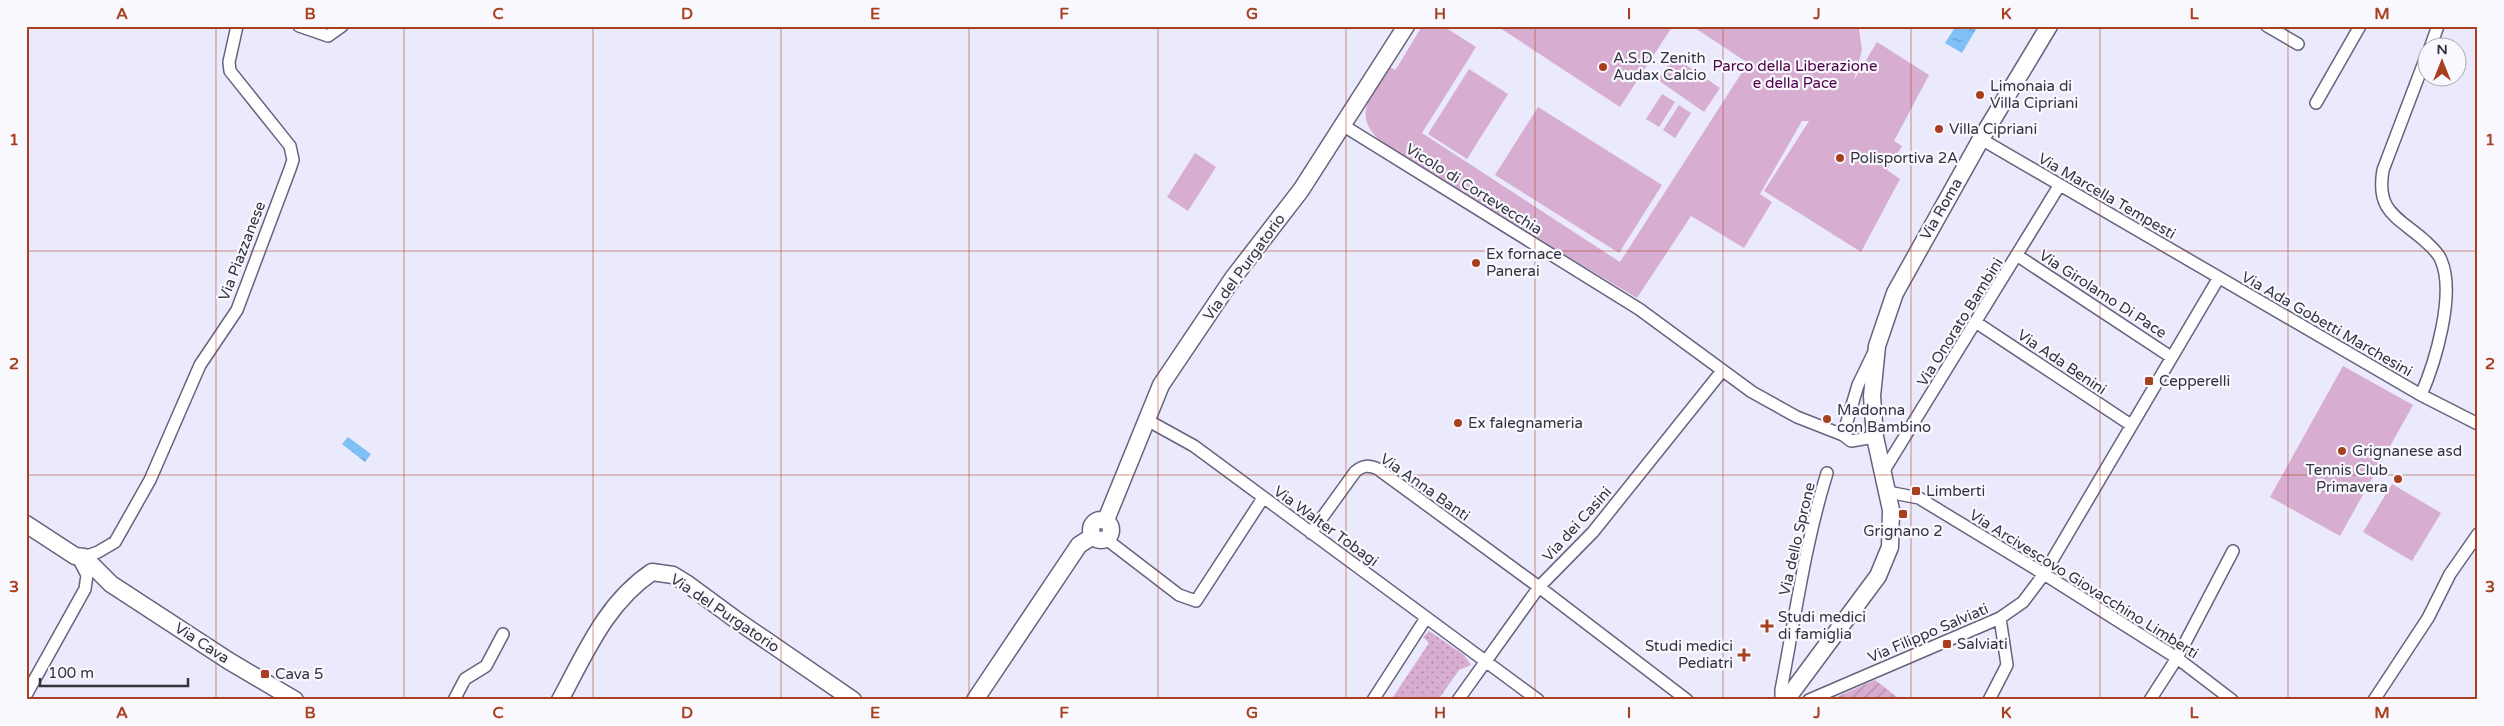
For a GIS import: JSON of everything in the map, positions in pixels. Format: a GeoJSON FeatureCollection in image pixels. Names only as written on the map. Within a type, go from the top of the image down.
{"type":"FeatureCollection","features":[{"type":"Feature","properties":{"kind":"street","name":"Via Piazzanese"},"geometry":{"type":"LineString","coordinates":[[80,556],[98,552],[115,542],[150,480],[200,365],[236,310],[293,160],[293,151],[285,139],[230,70],[229,62],[237,26]]}},
{"type":"Feature","properties":{"kind":"street"},"geometry":{"type":"LineString","coordinates":[[299,26],[328,36],[342,26]]}},
{"type":"Feature","properties":{"kind":"street","name":"Via del Purgatorio"},"geometry":{"type":"LineString","coordinates":[[1099,537],[1091,525],[1098,520],[1106,520],[1161,385],[1208,314],[1301,190],[1344,126],[1406,26]]}},
{"type":"Feature","properties":{"kind":"street","name":"Via Roma"},"geometry":{"type":"LineString","coordinates":[[1843,435],[1858,385],[1877,346],[1895,293],[1981,140],[2049,26]]}},
{"type":"Feature","properties":{"kind":"street"},"geometry":{"type":"LineString","coordinates":[[2267,26],[2298,44]]}},
{"type":"Feature","properties":{"kind":"street"},"geometry":{"type":"LineString","coordinates":[[2316,103],[2360,26]]}},
{"type":"Feature","properties":{"kind":"street"},"geometry":{"type":"LineString","coordinates":[[2434,38],[2438,26]]}},
{"type":"Feature","properties":{"kind":"street"},"geometry":{"type":"LineString","coordinates":[[2416,83],[2383,170],[2380,188],[2383,202],[2432,248],[2441,260],[2445,277],[2444,311],[2439,346],[2432,372],[2421,395]]}},
{"type":"Feature","properties":{"kind":"street","name":"Vicolo di Cortevecchia"},"geometry":{"type":"LineString","coordinates":[[1344,126],[1639,309],[1685,341],[1722,371]]}},
{"type":"Feature","properties":{"kind":"street","name":"Via Marcella Tempesti"},"geometry":{"type":"LineString","coordinates":[[1981,140],[2218,278]]}},
{"type":"Feature","properties":{"kind":"street","name":"Via Onorato Bambini"},"geometry":{"type":"LineString","coordinates":[[1883,472],[1977,323],[2060,186]]}},
{"type":"Feature","properties":{"kind":"street","name":"Via Girolamo Di Pace"},"geometry":{"type":"LineString","coordinates":[[2018,256],[2171,357]]}},
{"type":"Feature","properties":{"kind":"street","name":"Via Ada Gobetti Marchesini"},"geometry":{"type":"LineString","coordinates":[[2218,278],[2421,395],[2478,424]]}},
{"type":"Feature","properties":{"kind":"street","name":"Via Filippo Salviati"},"geometry":{"type":"LineString","coordinates":[[1809,700],[2000,618],[2023,602],[2044,574],[2218,278]]}},
{"type":"Feature","properties":{"kind":"street","name":"Via Ada Benini"},"geometry":{"type":"LineString","coordinates":[[1977,323],[2131,425]]}},
{"type":"Feature","properties":{"kind":"street","name":"Via Roma"},"geometry":{"type":"LineString","coordinates":[[1786,700],[1835,636],[1884,564],[1892,528],[1888,492],[1875,437],[1872,396],[1877,346]]}},
{"type":"Feature","properties":{"kind":"street"},"geometry":{"type":"LineString","coordinates":[[1722,371],[1752,392],[1798,417],[1843,435],[1851,441],[1875,437]]}},
{"type":"Feature","properties":{"kind":"street","name":"Via dei Casini"},"geometry":{"type":"LineString","coordinates":[[1458,700],[1484,661],[1539,587],[1593,532],[1722,371]]}},
{"type":"Feature","properties":{"kind":"street","name":"Via Walter Tobagi"},"geometry":{"type":"LineString","coordinates":[[1147,420],[1194,446],[1538,700]]}},
{"type":"Feature","properties":{"kind":"street","name":"Via Anna Banti"},"geometry":{"type":"LineString","coordinates":[[1311,533],[1355,472],[1361,466],[1369,465],[1378,469],[1539,587]]}},
{"type":"Feature","properties":{"kind":"street","name":"Via dello Sprone"},"geometry":{"type":"LineString","coordinates":[[1781,700],[1780,690],[1792,629],[1819,497],[1827,473]]}},
{"type":"Feature","properties":{"kind":"street","name":"Via Arcivescovo Giovacchino Limberti"},"geometry":{"type":"LineString","coordinates":[[1888,492],[1919,498],[2177,658],[2232,700]]}},
{"type":"Feature","properties":{"kind":"street"},"geometry":{"type":"LineString","coordinates":[[978,698],[1079,545],[1099,537],[1178,595],[1196,600],[1263,498]]}},
{"type":"Feature","properties":{"kind":"street"},"geometry":{"type":"LineString","coordinates":[[26,524],[80,556],[88,574],[85,589],[31,675],[26,694]]}},
{"type":"Feature","properties":{"kind":"street"},"geometry":{"type":"LineString","coordinates":[[2374,700],[2428,618],[2450,574],[2478,534]]}},
{"type":"Feature","properties":{"kind":"street"},"geometry":{"type":"LineString","coordinates":[[2150,700],[2177,658],[2233,551]]}},
{"type":"Feature","properties":{"kind":"street","name":"Via Cava"},"geometry":{"type":"LineString","coordinates":[[80,556],[111,584],[229,661],[296,700]]}},
{"type":"Feature","properties":{"kind":"street","name":"Via del Purgatorio"},"geometry":{"type":"LineString","coordinates":[[560,700],[596,630],[615,604],[652,572],[663,572],[686,583],[853,700]]}},
{"type":"Feature","properties":{"kind":"street"},"geometry":{"type":"LineString","coordinates":[[1539,587],[1686,700]]}},
{"type":"Feature","properties":{"kind":"street"},"geometry":{"type":"LineString","coordinates":[[1373,700],[1426,618]]}},
{"type":"Feature","properties":{"kind":"street"},"geometry":{"type":"LineString","coordinates":[[1989,700],[2007,665],[2000,618]]}},
{"type":"Feature","properties":{"kind":"street"},"geometry":{"type":"LineString","coordinates":[[454,700],[466,679],[486,666],[502,634]]}},
{"type":"Feature","properties":{"kind":"green space","name":"Parco della Liberazione e della Pace"},"geometry":{"type":"Polygon","coordinates":[[[1422,26],[1443,26],[1476,47],[1422,133],[1620,262],[1748,63],[1692,26],[1856,26],[1859,29],[1862,50],[1854,80],[1877,42],[1929,75],[1894,141],[1902,146],[1887,170],[1900,179],[1861,252],[1764,191],[1809,121],[1802,121],[1760,194],[1772,202],[1744,248],[1691,216],[1637,298],[1409,162],[1378,139],[1367,123],[1365,114],[1367,105],[1374,90],[1390,67],[1395,70],[1398,66],[1422,26]]]}},
{"type":"Feature","properties":{"kind":"green space","name":"A.S.D. Zenith Audax Calcio"},"geometry":{"type":"Polygon","coordinates":[[[1497,26],[1671,26],[1672,27],[1620,107],[1497,26]]]}},
{"type":"Feature","properties":{"kind":"green space"},"geometry":{"type":"Polygon","coordinates":[[[1674,57],[1720,88],[1704,112],[1658,80],[1674,57]]]}},
{"type":"Feature","properties":{"kind":"green space"},"geometry":{"type":"Polygon","coordinates":[[[1469,69],[1508,94],[1467,159],[1428,134],[1469,69]]]}},
{"type":"Feature","properties":{"kind":"green space"},"geometry":{"type":"Polygon","coordinates":[[[1662,94],[1675,102],[1659,127],[1646,119],[1662,94]]]}},
{"type":"Feature","properties":{"kind":"green space"},"geometry":{"type":"Polygon","coordinates":[[[1679,105],[1691,113],[1675,138],[1663,130],[1679,105]]]}},
{"type":"Feature","properties":{"kind":"green space"},"geometry":{"type":"Polygon","coordinates":[[[1538,107],[1662,185],[1619,253],[1495,175],[1538,107]]]}},
{"type":"Feature","properties":{"kind":"green space"},"geometry":{"type":"Polygon","coordinates":[[[1195,153],[1216,167],[1188,211],[1167,197],[1195,153]]]}},
{"type":"Feature","properties":{"kind":"green space","name":"Grignanese asd"},"geometry":{"type":"Polygon","coordinates":[[[2343,366],[2413,405],[2340,536],[2270,497],[2343,366]]]}},
{"type":"Feature","properties":{"kind":"green space"},"geometry":{"type":"Polygon","coordinates":[[[2392,484],[2441,513],[2412,561],[2363,532],[2392,484]]]}},
{"type":"Feature","properties":{"kind":"green space"},"geometry":{"type":"Polygon","coordinates":[[[1429,631],[1464,655],[1471,665],[1459,670],[1438,700],[1391,700],[1429,643],[1423,637],[1429,631]]]}},
{"type":"Feature","properties":{"kind":"green space"},"geometry":{"type":"Polygon","coordinates":[[[1875,680],[1901,700],[1830,700],[1875,680]]]}},
{"type":"Feature","properties":{"kind":"water"},"geometry":{"type":"Polygon","coordinates":[[[1956,26],[1978,26],[1962,53],[1945,43],[1956,26]]]}},
{"type":"Feature","properties":{"kind":"water"},"geometry":{"type":"Polygon","coordinates":[[[348,437],[371,454],[365,462],[342,444],[348,437]]]}},
{"type":"Feature","properties":{"kind":"place","name":"A.S.D. Zenith Audax Calcio"},"geometry":{"type":"Point","coordinates":[1603,67]}},
{"type":"Feature","properties":{"kind":"place","name":"Limonaia di Villa Cipriani"},"geometry":{"type":"Point","coordinates":[1980,95]}},
{"type":"Feature","properties":{"kind":"place","name":"Villa Cipriani"},"geometry":{"type":"Point","coordinates":[1939,129]}},
{"type":"Feature","properties":{"kind":"place","name":"Polisportiva 2A"},"geometry":{"type":"Point","coordinates":[1840,158]}},
{"type":"Feature","properties":{"kind":"place","name":"Ex fornace Panerai"},"geometry":{"type":"Point","coordinates":[1476,263]}},
{"type":"Feature","properties":{"kind":"place","name":"Cepperelli"},"geometry":{"type":"Point","coordinates":[2149,381]}},
{"type":"Feature","properties":{"kind":"place","name":"Madonna con Bambino"},"geometry":{"type":"Point","coordinates":[1827,419]}},
{"type":"Feature","properties":{"kind":"place","name":"Ex falegnameria"},"geometry":{"type":"Point","coordinates":[1458,423]}},
{"type":"Feature","properties":{"kind":"place","name":"Grignanese asd"},"geometry":{"type":"Point","coordinates":[2342,451]}},
{"type":"Feature","properties":{"kind":"place","name":"Tennis Club Primavera"},"geometry":{"type":"Point","coordinates":[2398,479]}},
{"type":"Feature","properties":{"kind":"place","name":"Limberti"},"geometry":{"type":"Point","coordinates":[1916,491]}},
{"type":"Feature","properties":{"kind":"place","name":"Grignano 2"},"geometry":{"type":"Point","coordinates":[1903,514]}},
{"type":"Feature","properties":{"kind":"place","name":"Studi medici di famiglia"},"geometry":{"type":"Point","coordinates":[1767,626]}},
{"type":"Feature","properties":{"kind":"place","name":"Salviati"},"geometry":{"type":"Point","coordinates":[1947,644]}},
{"type":"Feature","properties":{"kind":"place","name":"Studi medici Pediatri"},"geometry":{"type":"Point","coordinates":[1744,655]}},
{"type":"Feature","properties":{"kind":"place","name":"Cava 5"},"geometry":{"type":"Point","coordinates":[265,674]}}]}
